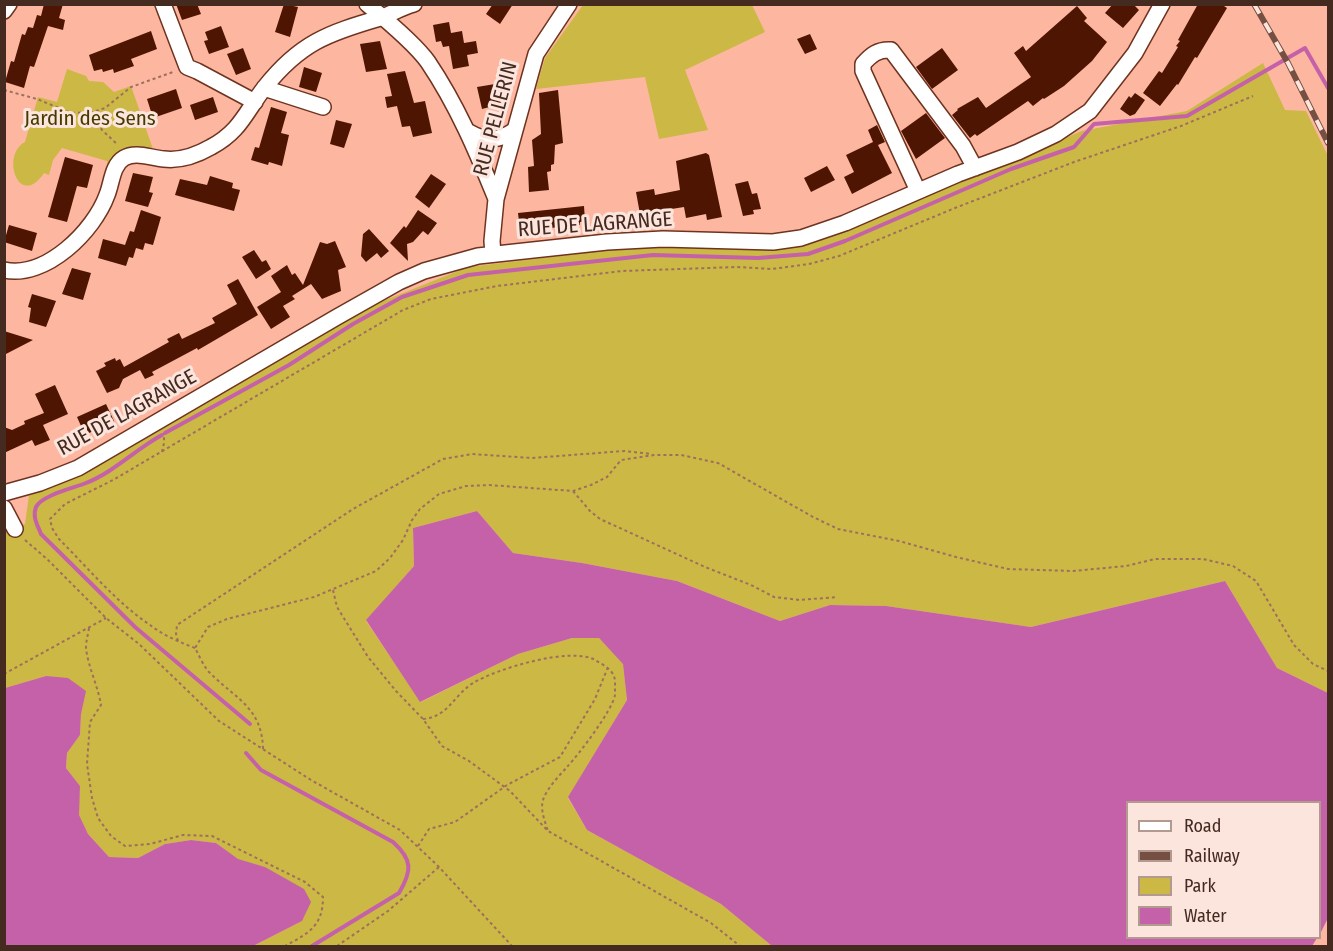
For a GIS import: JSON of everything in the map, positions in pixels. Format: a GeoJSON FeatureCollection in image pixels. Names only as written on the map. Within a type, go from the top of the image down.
{"type":"FeatureCollection","features":[{"type":"Feature","properties":{"kind":"street"},"geometry":{"type":"LineString","coordinates":[[4,11],[9,4]]}},
{"type":"Feature","properties":{"kind":"street"},"geometry":{"type":"LineString","coordinates":[[163,4],[187,67],[197,70],[255,102]]}},
{"type":"Feature","properties":{"kind":"street"},"geometry":{"type":"LineString","coordinates":[[367,4],[427,60],[469,132],[496,200]]}},
{"type":"Feature","properties":{"kind":"street"},"geometry":{"type":"LineString","coordinates":[[4,270],[19,272],[52,259],[82,236],[97,216],[121,159],[133,154],[166,159],[187,158],[211,148],[242,123],[264,88],[301,50],[327,35],[383,17],[414,4]]}},
{"type":"Feature","properties":{"kind":"street","name":"RUE PELLERIN"},"geometry":{"type":"LineString","coordinates":[[493,254],[496,200],[536,54],[569,4]]}},
{"type":"Feature","properties":{"kind":"street","name":"RUE DE LAGRANGE"},"geometry":{"type":"LineString","coordinates":[[4,493],[40,483],[78,468],[399,282],[424,271],[451,262],[493,254],[618,241],[663,239],[773,242],[801,238],[845,223],[918,191],[1018,152],[1056,134],[1090,111],[1136,53],[1162,4]]}},
{"type":"Feature","properties":{"kind":"street"},"geometry":{"type":"LineString","coordinates":[[918,191],[863,71],[863,64],[872,54],[883,49],[891,50],[963,146],[975,168]]}},
{"type":"Feature","properties":{"kind":"street"},"geometry":{"type":"LineString","coordinates":[[264,88],[323,107]]}},
{"type":"Feature","properties":{"kind":"street"},"geometry":{"type":"LineString","coordinates":[[469,132],[478,137],[490,139],[503,138],[515,130]]}},
{"type":"Feature","properties":{"kind":"street"},"geometry":{"type":"LineString","coordinates":[[4,508],[15,529]]}},
{"type":"Feature","properties":{"kind":"path"},"geometry":{"type":"LineString","coordinates":[[4,90],[37,99],[71,113],[93,112],[105,108],[131,87],[187,67]]}},
{"type":"Feature","properties":{"kind":"path"},"geometry":{"type":"LineString","coordinates":[[263,749],[262,733],[254,713],[211,675],[195,648],[150,625],[122,602],[59,539],[52,528],[50,519],[65,504],[142,463],[404,310],[431,299],[497,286],[622,271],[772,268],[809,264],[839,256],[955,207],[1074,162],[1181,126],[1253,96]]}},
{"type":"Feature","properties":{"kind":"path"},"geometry":{"type":"LineString","coordinates":[[93,112],[102,130],[111,141],[133,154]]}},
{"type":"Feature","properties":{"kind":"path"},"geometry":{"type":"LineString","coordinates":[[178,641],[177,625],[353,509],[443,459],[472,454],[532,458],[624,451],[654,455],[681,455],[718,463],[838,529],[899,541],[1008,569],[1073,571],[1126,566],[1155,559],[1203,559],[1233,566],[1256,581],[1293,645],[1313,664],[1329,671]]}},
{"type":"Feature","properties":{"kind":"path"},"geometry":{"type":"LineString","coordinates":[[195,648],[207,627],[227,619],[271,609],[333,590],[376,571],[390,558],[403,540],[420,509],[439,494],[466,486],[489,485],[573,491],[607,477],[621,460],[654,455]]}},
{"type":"Feature","properties":{"kind":"path"},"geometry":{"type":"LineString","coordinates":[[573,491],[600,519],[774,597],[800,600],[837,597]]}},
{"type":"Feature","properties":{"kind":"path"},"geometry":{"type":"LineString","coordinates":[[15,529],[106,618],[139,644],[219,721],[310,780],[400,830],[439,867],[512,946]]}},
{"type":"Feature","properties":{"kind":"path"},"geometry":{"type":"LineString","coordinates":[[333,590],[337,607],[368,657],[423,719],[442,746],[469,760],[504,787],[548,831],[661,897],[711,923],[740,946]]}},
{"type":"Feature","properties":{"kind":"path"},"geometry":{"type":"LineString","coordinates":[[4,674],[106,618]]}},
{"type":"Feature","properties":{"kind":"path"},"geometry":{"type":"LineString","coordinates":[[89,628],[86,646],[88,659],[99,691],[101,705],[90,722],[87,764],[92,798],[98,818],[111,836],[125,846],[150,844],[183,835],[212,836],[306,882],[323,897],[323,913],[315,927],[285,946]]}},
{"type":"Feature","properties":{"kind":"path"},"geometry":{"type":"LineString","coordinates":[[423,719],[435,718],[472,684],[508,667],[574,655],[588,656],[608,668],[615,677],[615,697],[577,756],[543,800],[542,810],[548,831]]}},
{"type":"Feature","properties":{"kind":"path"},"geometry":{"type":"LineString","coordinates":[[417,846],[429,829],[455,822],[504,787],[560,757],[595,699],[608,668]]}},
{"type":"Feature","properties":{"kind":"path"},"geometry":{"type":"LineString","coordinates":[[337,946],[388,911],[439,867]]}},
{"type":"Feature","properties":{"kind":"green space"},"geometry":{"type":"Polygon","coordinates":[[[583,5],[752,5],[765,32],[685,70],[708,130],[659,139],[645,77],[536,89],[545,58],[583,5]]]}},
{"type":"Feature","properties":{"kind":"green space"},"geometry":{"type":"Polygon","coordinates":[[[1263,63],[1285,110],[1306,111],[1328,156],[1328,693],[1277,668],[1225,581],[1031,627],[886,606],[830,605],[780,621],[677,581],[513,553],[477,511],[413,528],[414,566],[366,621],[421,702],[518,654],[572,638],[599,638],[623,663],[627,700],[568,798],[587,830],[721,904],[772,946],[253,946],[302,921],[265,867],[238,860],[216,843],[191,840],[165,844],[138,858],[109,857],[88,834],[78,815],[80,786],[66,768],[67,753],[80,735],[81,714],[46,676],[5,688],[5,532],[25,524],[29,495],[358,311],[468,267],[643,246],[804,245],[1082,131],[1187,111],[1263,63]]]}},
{"type":"Feature","properties":{"kind":"green space","name":"Jardin des Sens"},"geometry":{"type":"Polygon","coordinates":[[[67,69],[86,76],[89,81],[103,82],[114,92],[131,86],[154,152],[108,169],[107,161],[62,148],[53,160],[49,175],[44,173],[35,183],[27,186],[20,183],[16,176],[13,167],[14,158],[18,149],[25,142],[38,97],[57,102],[67,69]]]}},
{"type":"Feature","properties":{"kind":"water"},"geometry":{"type":"Polygon","coordinates":[[[477,511],[513,553],[677,581],[780,621],[830,605],[886,606],[1031,627],[1225,581],[1277,668],[1328,693],[1328,918],[1321,932],[1321,801],[1126,801],[1126,939],[1316,939],[1312,946],[772,946],[721,904],[587,830],[568,797],[627,700],[623,664],[599,638],[572,638],[518,654],[420,702],[366,620],[414,566],[413,528],[477,511]]]}},
{"type":"Feature","properties":{"kind":"water"},"geometry":{"type":"Polygon","coordinates":[[[46,676],[68,678],[86,691],[81,714],[80,735],[67,753],[66,768],[80,786],[79,815],[88,834],[109,857],[138,858],[165,844],[191,840],[216,843],[238,859],[265,867],[304,889],[311,902],[302,921],[253,946],[5,946],[5,688],[46,676]]]}},
{"type":"Feature","properties":{"kind":"building"},"geometry":{"type":"Polygon","coordinates":[[[44,4],[63,4],[59,18],[65,20],[63,30],[48,26],[34,67],[30,66],[24,88],[5,82],[11,61],[14,62],[22,34],[25,35],[28,27],[33,28],[37,15],[41,16],[44,4]]]}},
{"type":"Feature","properties":{"kind":"building"},"geometry":{"type":"Polygon","coordinates":[[[176,4],[197,4],[201,14],[182,20],[176,4]]]}},
{"type":"Feature","properties":{"kind":"building"},"geometry":{"type":"Polygon","coordinates":[[[284,4],[298,7],[290,37],[275,32],[284,4]]]}},
{"type":"Feature","properties":{"kind":"building"},"geometry":{"type":"Polygon","coordinates":[[[493,4],[513,4],[500,24],[486,14],[493,4]]]}},
{"type":"Feature","properties":{"kind":"building"},"geometry":{"type":"Polygon","coordinates":[[[1113,4],[1133,4],[1139,10],[1123,28],[1105,13],[1113,4]]]}},
{"type":"Feature","properties":{"kind":"building"},"geometry":{"type":"Polygon","coordinates":[[[1198,4],[1221,4],[1227,8],[1197,58],[1195,57],[1178,85],[1160,106],[1143,93],[1159,71],[1162,73],[1178,47],[1176,46],[1180,41],[1178,40],[1198,4]]]}},
{"type":"Feature","properties":{"kind":"building"},"geometry":{"type":"Polygon","coordinates":[[[1077,6],[1087,18],[1084,21],[1107,42],[1092,61],[1064,86],[1033,106],[1028,101],[977,136],[975,134],[970,138],[952,115],[957,109],[978,97],[986,108],[1031,77],[1014,53],[1023,46],[1026,51],[1077,6]]]}},
{"type":"Feature","properties":{"kind":"building"},"geometry":{"type":"Polygon","coordinates":[[[449,22],[451,33],[462,31],[464,43],[476,41],[478,53],[467,55],[469,66],[453,69],[449,46],[443,47],[441,41],[436,42],[433,25],[449,22]]]}},
{"type":"Feature","properties":{"kind":"building"},"geometry":{"type":"Polygon","coordinates":[[[221,26],[229,47],[209,54],[204,41],[208,40],[205,32],[221,26]]]}},
{"type":"Feature","properties":{"kind":"building"},"geometry":{"type":"Polygon","coordinates":[[[151,31],[157,49],[131,59],[134,66],[114,73],[113,69],[103,72],[102,69],[94,71],[89,55],[151,31]]]}},
{"type":"Feature","properties":{"kind":"building"},"geometry":{"type":"Polygon","coordinates":[[[810,34],[817,49],[805,54],[797,39],[810,34]]]}},
{"type":"Feature","properties":{"kind":"building"},"geometry":{"type":"Polygon","coordinates":[[[380,41],[387,69],[366,72],[360,44],[380,41]]]}},
{"type":"Feature","properties":{"kind":"building"},"geometry":{"type":"Polygon","coordinates":[[[243,48],[251,69],[236,75],[227,54],[243,48]]]}},
{"type":"Feature","properties":{"kind":"building"},"geometry":{"type":"Polygon","coordinates":[[[942,48],[958,70],[932,89],[916,67],[942,48]]]}},
{"type":"Feature","properties":{"kind":"building"},"geometry":{"type":"Polygon","coordinates":[[[304,67],[322,73],[316,92],[299,87],[304,67]]]}},
{"type":"Feature","properties":{"kind":"building"},"geometry":{"type":"Polygon","coordinates":[[[405,71],[414,103],[425,101],[432,133],[413,137],[410,126],[402,127],[397,106],[387,108],[385,97],[392,96],[387,74],[405,71]]]}},
{"type":"Feature","properties":{"kind":"building"},"geometry":{"type":"Polygon","coordinates":[[[495,84],[501,104],[482,109],[477,87],[495,84]]]}},
{"type":"Feature","properties":{"kind":"building"},"geometry":{"type":"Polygon","coordinates":[[[176,89],[182,108],[153,118],[147,99],[176,89]]]}},
{"type":"Feature","properties":{"kind":"building"},"geometry":{"type":"Polygon","coordinates":[[[558,90],[563,143],[555,145],[554,164],[551,165],[551,171],[547,172],[549,190],[529,192],[528,167],[534,166],[532,140],[541,134],[539,93],[558,90]]]}},
{"type":"Feature","properties":{"kind":"building"},"geometry":{"type":"Polygon","coordinates":[[[1135,93],[1145,100],[1135,114],[1130,116],[1120,109],[1129,96],[1131,98],[1135,93]]]}},
{"type":"Feature","properties":{"kind":"building"},"geometry":{"type":"Polygon","coordinates":[[[213,97],[218,112],[195,120],[190,105],[213,97]]]}},
{"type":"Feature","properties":{"kind":"building"},"geometry":{"type":"Polygon","coordinates":[[[271,107],[287,112],[281,133],[289,135],[282,166],[251,160],[255,147],[259,148],[271,107]]]}},
{"type":"Feature","properties":{"kind":"building"},"geometry":{"type":"Polygon","coordinates":[[[926,113],[945,138],[916,159],[901,131],[926,113]]]}},
{"type":"Feature","properties":{"kind":"building"},"geometry":{"type":"Polygon","coordinates":[[[336,120],[352,124],[344,148],[330,144],[336,120]]]}},
{"type":"Feature","properties":{"kind":"building"},"geometry":{"type":"Polygon","coordinates":[[[877,125],[885,142],[878,145],[892,173],[852,194],[844,177],[854,172],[846,155],[873,142],[868,130],[877,125]]]}},
{"type":"Feature","properties":{"kind":"building"},"geometry":{"type":"Polygon","coordinates":[[[706,153],[709,155],[722,217],[707,220],[706,214],[686,218],[684,207],[640,214],[636,192],[654,189],[655,195],[680,190],[676,161],[706,153]]]}},
{"type":"Feature","properties":{"kind":"building"},"geometry":{"type":"Polygon","coordinates":[[[65,157],[93,165],[87,188],[77,186],[67,222],[48,217],[65,157]]]}},
{"type":"Feature","properties":{"kind":"building"},"geometry":{"type":"Polygon","coordinates":[[[827,166],[835,180],[811,192],[804,178],[827,166]]]}},
{"type":"Feature","properties":{"kind":"building"},"geometry":{"type":"Polygon","coordinates":[[[133,173],[153,177],[149,192],[153,193],[148,207],[125,201],[133,173]]]}},
{"type":"Feature","properties":{"kind":"building"},"geometry":{"type":"Polygon","coordinates":[[[431,174],[446,184],[429,208],[415,197],[431,174]]]}},
{"type":"Feature","properties":{"kind":"building"},"geometry":{"type":"Polygon","coordinates":[[[210,176],[233,183],[232,188],[240,190],[234,211],[175,195],[180,179],[207,185],[210,176]]]}},
{"type":"Feature","properties":{"kind":"building"},"geometry":{"type":"Polygon","coordinates":[[[748,181],[752,194],[757,193],[761,209],[753,210],[754,214],[743,216],[735,184],[748,181]]]}},
{"type":"Feature","properties":{"kind":"building"},"geometry":{"type":"Polygon","coordinates":[[[584,206],[585,221],[580,222],[580,225],[520,231],[518,213],[584,206]]]}},
{"type":"Feature","properties":{"kind":"building"},"geometry":{"type":"Polygon","coordinates":[[[141,210],[161,217],[153,245],[145,243],[143,250],[136,248],[133,258],[129,257],[126,266],[98,258],[103,239],[125,245],[130,231],[134,232],[141,210]]]}},
{"type":"Feature","properties":{"kind":"building"},"geometry":{"type":"Polygon","coordinates":[[[418,210],[437,223],[428,235],[423,231],[413,242],[407,244],[408,261],[390,243],[404,226],[406,228],[418,210]]]}},
{"type":"Feature","properties":{"kind":"building"},"geometry":{"type":"Polygon","coordinates":[[[9,225],[37,233],[32,251],[4,242],[9,225]]]}},
{"type":"Feature","properties":{"kind":"building"},"geometry":{"type":"Polygon","coordinates":[[[369,229],[389,251],[381,258],[377,253],[366,262],[361,256],[363,234],[369,229]]]}},
{"type":"Feature","properties":{"kind":"building"},"geometry":{"type":"Polygon","coordinates":[[[335,241],[346,267],[338,270],[341,291],[322,299],[311,284],[292,296],[295,299],[283,306],[290,317],[271,329],[257,307],[281,292],[271,276],[287,265],[292,275],[295,273],[303,285],[320,242],[327,244],[335,241]]]}},
{"type":"Feature","properties":{"kind":"building"},"geometry":{"type":"Polygon","coordinates":[[[254,250],[262,262],[266,260],[271,269],[256,279],[242,257],[254,250]]]}},
{"type":"Feature","properties":{"kind":"building"},"geometry":{"type":"Polygon","coordinates":[[[72,268],[91,273],[83,300],[62,294],[72,268]]]}},
{"type":"Feature","properties":{"kind":"building"},"geometry":{"type":"Polygon","coordinates":[[[238,279],[258,315],[198,350],[197,348],[152,372],[154,375],[145,379],[140,370],[123,379],[119,388],[107,393],[96,371],[106,366],[104,363],[115,358],[116,361],[120,359],[124,367],[169,342],[167,339],[179,333],[182,339],[215,323],[212,318],[237,304],[227,285],[238,279]]]}},
{"type":"Feature","properties":{"kind":"building"},"geometry":{"type":"Polygon","coordinates":[[[32,294],[56,301],[46,327],[29,322],[31,308],[28,307],[32,294]]]}},
{"type":"Feature","properties":{"kind":"building"},"geometry":{"type":"Polygon","coordinates":[[[4,331],[33,340],[4,355],[4,331]]]}},
{"type":"Feature","properties":{"kind":"building"},"geometry":{"type":"Polygon","coordinates":[[[55,385],[68,414],[43,425],[50,440],[35,446],[32,440],[4,453],[4,427],[12,430],[25,424],[24,421],[44,413],[35,394],[55,385]]]}},
{"type":"Feature","properties":{"kind":"building"},"geometry":{"type":"Polygon","coordinates":[[[106,404],[114,421],[85,435],[77,417],[106,404]]]}},
{"type":"Feature","properties":{"kind":"waterway"},"geometry":{"type":"LineString","coordinates":[[165,433],[289,365],[353,324],[402,297],[468,275],[653,255],[758,258],[808,254],[845,241],[1011,169],[1074,147],[1094,124],[1187,116],[1305,48],[1328,88]]}},
{"type":"Feature","properties":{"kind":"waterway"},"geometry":{"type":"LineString","coordinates":[[162,435],[96,478],[59,492],[39,503],[36,507],[36,521],[41,534],[135,627],[250,724]]}},
{"type":"Feature","properties":{"kind":"waterway"},"geometry":{"type":"LineString","coordinates":[[246,753],[261,770],[393,842],[400,848],[407,860],[408,872],[399,893],[312,946]]}},
{"type":"Feature","properties":{"kind":"railway"},"geometry":{"type":"LineString","coordinates":[[1254,4],[1288,63],[1328,143]]}}]}
